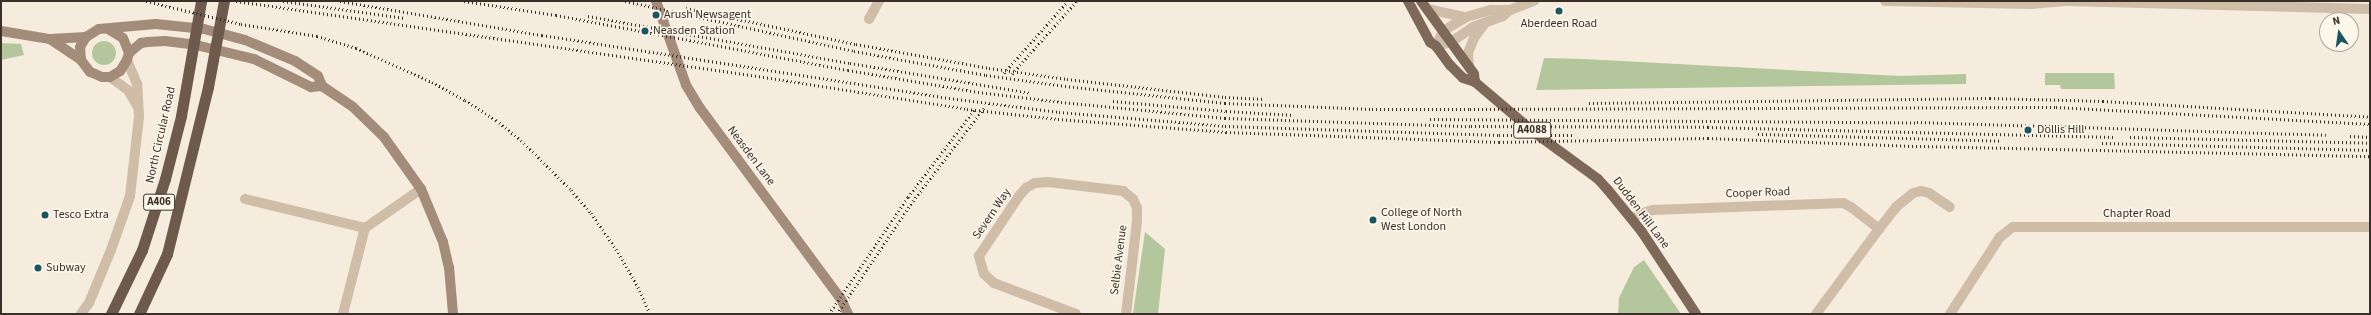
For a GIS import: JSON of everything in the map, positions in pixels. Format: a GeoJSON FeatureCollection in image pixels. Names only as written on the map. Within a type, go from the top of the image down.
{"type":"FeatureCollection","features":[{"type":"Feature","properties":{"kind":"highway","name":"North Circular Road"},"geometry":{"type":"LineString","coordinates":[[111,314],[130,278],[155,215],[167,172],[187,84],[201,1]]}},
{"type":"Feature","properties":{"kind":"highway","name":"A406"},"geometry":{"type":"LineString","coordinates":[[139,314],[167,254],[208,87],[224,1]]}},
{"type":"Feature","properties":{"kind":"main road","name":"Neasden Lane"},"geometry":{"type":"LineString","coordinates":[[656,1],[686,85],[700,108],[841,299],[848,314]]}},
{"type":"Feature","properties":{"kind":"main road","name":"Dudden Hill Lane"},"geometry":{"type":"LineString","coordinates":[[1408,1],[1430,42],[1436,46],[1450,65],[1463,78],[1475,82],[1487,94],[1608,190],[1632,219],[1696,314]]}},
{"type":"Feature","properties":{"kind":"main road","name":"Dudden Hill Lane"},"geometry":{"type":"LineString","coordinates":[[1424,5],[1474,74],[1475,82]]}},
{"type":"Feature","properties":{"kind":"main road"},"geometry":{"type":"LineString","coordinates":[[322,86],[311,87],[254,59],[196,45],[165,41],[141,43],[128,57],[120,71],[110,76],[94,75],[86,69],[81,60],[80,47],[86,37],[99,29],[156,24],[204,29],[245,40],[295,61],[318,76],[322,86],[353,107],[373,125],[397,153],[421,189],[443,242],[449,268],[453,314]]}},
{"type":"Feature","properties":{"kind":"main road"},"geometry":{"type":"LineString","coordinates":[[108,29],[123,38],[128,57]]}},
{"type":"Feature","properties":{"kind":"main road"},"geometry":{"type":"LineString","coordinates":[[1,32],[50,39],[86,37]]}},
{"type":"Feature","properties":{"kind":"main road"},"geometry":{"type":"LineString","coordinates":[[50,39],[81,60]]}},
{"type":"Feature","properties":{"kind":"street"},"geometry":{"type":"LineString","coordinates":[[869,19],[879,1]]}},
{"type":"Feature","properties":{"kind":"street"},"geometry":{"type":"LineString","coordinates":[[1436,46],[1451,42],[1473,27],[1503,16],[1510,10],[1534,1]]}},
{"type":"Feature","properties":{"kind":"street"},"geometry":{"type":"LineString","coordinates":[[1885,1],[2031,4],[2065,1],[2370,9]]}},
{"type":"Feature","properties":{"kind":"street"},"geometry":{"type":"LineString","coordinates":[[1424,5],[1466,17]]}},
{"type":"Feature","properties":{"kind":"street"},"geometry":{"type":"LineString","coordinates":[[1436,46],[1443,31],[1466,17],[1491,10],[1510,10]]}},
{"type":"Feature","properties":{"kind":"street"},"geometry":{"type":"LineString","coordinates":[[1469,67],[1468,53],[1474,38],[1484,24]]}},
{"type":"Feature","properties":{"kind":"street"},"geometry":{"type":"LineString","coordinates":[[81,314],[88,306],[116,238],[128,203],[139,108],[137,84],[128,57]]}},
{"type":"Feature","properties":{"kind":"street"},"geometry":{"type":"LineString","coordinates":[[110,76],[128,90],[139,108]]}},
{"type":"Feature","properties":{"kind":"street","name":"Severn Way"},"geometry":{"type":"LineString","coordinates":[[1076,314],[994,283],[984,274],[979,256],[1019,196],[1026,188],[1035,183],[1123,191],[1133,198],[1137,208]]}},
{"type":"Feature","properties":{"kind":"street"},"geometry":{"type":"LineString","coordinates":[[343,314],[365,228],[421,189]]}},
{"type":"Feature","properties":{"kind":"street"},"geometry":{"type":"LineString","coordinates":[[1816,314],[1896,207],[1913,193],[1922,191],[1929,193],[1950,207]]}},
{"type":"Feature","properties":{"kind":"street"},"geometry":{"type":"LineString","coordinates":[[245,199],[365,228]]}},
{"type":"Feature","properties":{"kind":"street","name":"Cooper Road"},"geometry":{"type":"LineString","coordinates":[[1632,219],[1639,214],[1653,210],[1843,203],[1879,229]]}},
{"type":"Feature","properties":{"kind":"street","name":"Selbie Avenue"},"geometry":{"type":"LineString","coordinates":[[1126,314],[1137,208]]}},
{"type":"Feature","properties":{"kind":"street","name":"Chapter Road"},"geometry":{"type":"LineString","coordinates":[[1950,314],[2000,237],[2013,227],[2370,227]]}},
{"type":"Feature","properties":{"kind":"green space"},"geometry":{"type":"Polygon","coordinates":[[[104,41],[109,42],[115,48],[115,58],[109,64],[104,65],[99,64],[93,58],[92,53],[93,48],[99,42],[104,41]]]}},
{"type":"Feature","properties":{"kind":"green space"},"geometry":{"type":"Polygon","coordinates":[[[1,43],[21,44],[24,55],[1,60],[1,43]]]}},
{"type":"Feature","properties":{"kind":"green space"},"geometry":{"type":"Polygon","coordinates":[[[1544,58],[1900,76],[1966,74],[1966,84],[1536,90],[1544,58]]]}},
{"type":"Feature","properties":{"kind":"green space"},"geometry":{"type":"Polygon","coordinates":[[[2045,73],[2114,73],[2115,89],[2061,89],[2060,85],[2045,85],[2045,73]]]}},
{"type":"Feature","properties":{"kind":"green space"},"geometry":{"type":"Polygon","coordinates":[[[1145,232],[1165,249],[1158,314],[1133,314],[1145,232]]]}},
{"type":"Feature","properties":{"kind":"green space"},"geometry":{"type":"Polygon","coordinates":[[[1644,260],[1681,314],[1618,314],[1619,298],[1634,267],[1644,260]]]}},
{"type":"Feature","properties":{"kind":"railway"},"geometry":{"type":"LineString","coordinates":[[146,1],[241,24],[317,36],[356,48],[432,82],[465,100],[496,120],[524,143],[571,190],[591,213],[616,249],[638,287],[650,314]]}},
{"type":"Feature","properties":{"kind":"railway"},"geometry":{"type":"LineString","coordinates":[[236,1],[751,75],[967,109],[1058,119],[1226,132],[1499,142],[1708,138],[1920,146],[2370,156]]}},
{"type":"Feature","properties":{"kind":"railway"},"geometry":{"type":"LineString","coordinates":[[283,1],[405,18]]}},
{"type":"Feature","properties":{"kind":"railway"},"geometry":{"type":"LineString","coordinates":[[340,1],[542,35],[941,97],[1059,112],[1225,126],[1499,135],[1574,135]]}},
{"type":"Feature","properties":{"kind":"railway"},"geometry":{"type":"LineString","coordinates":[[464,1],[556,15],[848,70],[978,92],[1061,102],[1225,118],[1471,126],[1708,127],[2116,137]]}},
{"type":"Feature","properties":{"kind":"railway"},"geometry":{"type":"LineString","coordinates":[[625,1],[854,51],[986,75],[1065,86],[1225,103],[1372,109],[2056,107],[2370,124]]}},
{"type":"Feature","properties":{"kind":"railway"},"geometry":{"type":"LineString","coordinates":[[1004,73],[1068,1]]}},
{"type":"Feature","properties":{"kind":"railway"},"geometry":{"type":"LineString","coordinates":[[1012,74],[1077,1]]}},
{"type":"Feature","properties":{"kind":"railway"},"geometry":{"type":"LineString","coordinates":[[686,8],[856,44],[989,68],[1067,79],[1225,97],[1265,99]]}},
{"type":"Feature","properties":{"kind":"railway"},"geometry":{"type":"LineString","coordinates":[[588,16],[850,63],[1031,93]]}},
{"type":"Feature","properties":{"kind":"railway"},"geometry":{"type":"LineString","coordinates":[[1589,103],[1990,98],[2103,101],[2370,117]]}},
{"type":"Feature","properties":{"kind":"railway"},"geometry":{"type":"LineString","coordinates":[[1113,101],[1226,111],[1294,115]]}},
{"type":"Feature","properties":{"kind":"railway"},"geometry":{"type":"LineString","coordinates":[[837,314],[913,201],[984,108]]}},
{"type":"Feature","properties":{"kind":"railway"},"geometry":{"type":"LineString","coordinates":[[829,314],[908,197],[975,109]]}},
{"type":"Feature","properties":{"kind":"railway"},"geometry":{"type":"LineString","coordinates":[[1430,119],[1917,122],[2326,135]]}},
{"type":"Feature","properties":{"kind":"railway"},"geometry":{"type":"LineString","coordinates":[[1758,134],[2002,141]]}},
{"type":"Feature","properties":{"kind":"railway"},"geometry":{"type":"LineString","coordinates":[[2350,136],[2370,137]]}},
{"type":"Feature","properties":{"kind":"railway"},"geometry":{"type":"LineString","coordinates":[[2130,137],[2370,143]]}},
{"type":"Feature","properties":{"kind":"railway"},"geometry":{"type":"LineString","coordinates":[[2102,143],[2370,150]]}},
{"type":"Feature","properties":{"kind":"place","name":"Aberdeen Road"},"geometry":{"type":"Point","coordinates":[1559,11]}},
{"type":"Feature","properties":{"kind":"place","name":"Arush Newsagent"},"geometry":{"type":"Point","coordinates":[656,15]}},
{"type":"Feature","properties":{"kind":"place","name":"Neasden Station"},"geometry":{"type":"Point","coordinates":[645,31]}},
{"type":"Feature","properties":{"kind":"place","name":"Dollis Hill"},"geometry":{"type":"Point","coordinates":[2028,130]}},
{"type":"Feature","properties":{"kind":"place","name":"Tesco Extra"},"geometry":{"type":"Point","coordinates":[45,215]}},
{"type":"Feature","properties":{"kind":"place","name":"College of North West London"},"geometry":{"type":"Point","coordinates":[1373,220]}},
{"type":"Feature","properties":{"kind":"place","name":"Subway"},"geometry":{"type":"Point","coordinates":[38,268]}}]}
